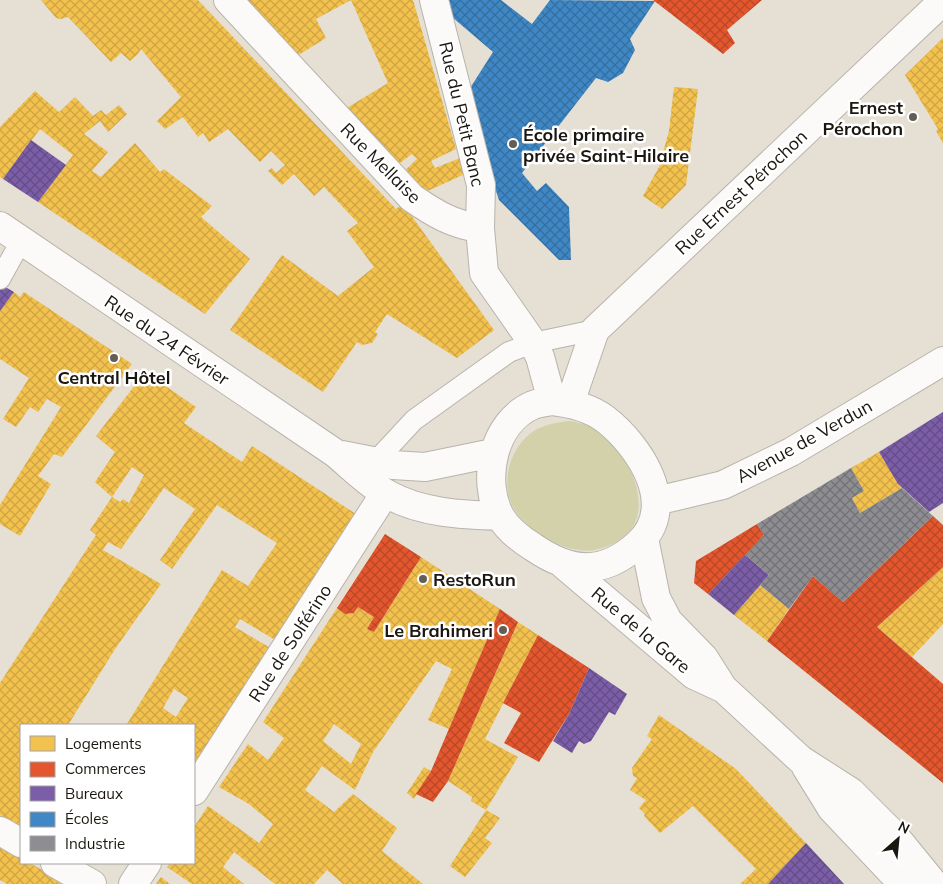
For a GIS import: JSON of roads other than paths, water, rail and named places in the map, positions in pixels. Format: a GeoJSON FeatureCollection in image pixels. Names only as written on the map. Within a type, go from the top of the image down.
{"type":"FeatureCollection","features":[{"type":"Feature","properties":{"kind":"street","name":"Rue Mellaise"},"geometry":{"type":"LineString","coordinates":[[228,0],[412,198],[436,215],[464,226],[480,228]]}},
{"type":"Feature","properties":{"kind":"street","name":"Rue du Petit Banc"},"geometry":{"type":"LineString","coordinates":[[434,0],[481,185],[480,228]]}},
{"type":"Feature","properties":{"kind":"street","name":"Rue Ernest Pérochon"},"geometry":{"type":"LineString","coordinates":[[561,402],[594,330],[943,1]]}},
{"type":"Feature","properties":{"kind":"street"},"geometry":{"type":"LineString","coordinates":[[480,228],[484,273],[534,343],[561,402]]}},
{"type":"Feature","properties":{"kind":"street","name":"Rue du 24 Février"},"geometry":{"type":"LineString","coordinates":[[11,233],[335,453],[385,494],[407,504],[428,510],[500,516]]}},
{"type":"Feature","properties":{"kind":"street","name":"Avenue de Verdun"},"geometry":{"type":"LineString","coordinates":[[656,502],[723,485],[791,452],[943,361]]}},
{"type":"Feature","properties":{"kind":"street"},"geometry":{"type":"LineString","coordinates":[[561,402],[604,418],[623,435],[637,452],[652,479],[656,502],[651,527],[644,538],[630,551],[599,567],[582,569],[564,565],[525,542],[510,530],[500,516],[492,488],[493,453],[508,425],[518,415],[533,405],[561,402]]}},
{"type":"Feature","properties":{"kind":"street","name":"Rue du 24 Février"},"geometry":{"type":"LineString","coordinates":[[335,453],[393,466],[425,467],[493,453]]}},
{"type":"Feature","properties":{"kind":"street","name":"Rue de Solférino"},"geometry":{"type":"LineString","coordinates":[[195,789],[385,494]]}},
{"type":"Feature","properties":{"kind":"street","name":"Rue de la Gare"},"geometry":{"type":"LineString","coordinates":[[644,538],[656,598],[668,621],[704,658],[723,688],[801,760],[852,792],[894,835],[934,884]]}},
{"type":"Feature","properties":{"kind":"street","name":"Rue de la Gare"},"geometry":{"type":"LineString","coordinates":[[564,565],[694,675],[723,688]]}},
{"type":"Feature","properties":{"kind":"street","name":"Rue de la Gare"},"geometry":{"type":"LineString","coordinates":[[801,760],[832,809],[903,884]]}},
{"type":"Feature","properties":{"kind":"street"},"geometry":{"type":"LineString","coordinates":[[0,831],[20,842]]}},
{"type":"Feature","properties":{"kind":"street"},"geometry":{"type":"LineString","coordinates":[[57,864],[92,884]]}},
{"type":"Feature","properties":{"kind":"street"},"geometry":{"type":"LineString","coordinates":[[133,884],[146,864]]}},
{"type":"Feature","properties":{"kind":"lane"},"geometry":{"type":"LineString","coordinates":[[0,279],[11,233]]}},
{"type":"Feature","properties":{"kind":"lane"},"geometry":{"type":"LineString","coordinates":[[375,462],[414,420],[509,352],[534,343],[594,330]]}},
{"type":"Feature","properties":{"kind":"place","name":"Ernest Pérochon"},"geometry":{"type":"Point","coordinates":[913,117]}},
{"type":"Feature","properties":{"kind":"place","name":"École primaire privée Saint-Hilaire"},"geometry":{"type":"Point","coordinates":[513,144]}},
{"type":"Feature","properties":{"kind":"place","name":"Central Hôtel"},"geometry":{"type":"Point","coordinates":[114,358]}},
{"type":"Feature","properties":{"kind":"place","name":"RestoRun"},"geometry":{"type":"Point","coordinates":[423,579]}},
{"type":"Feature","properties":{"kind":"place","name":"Le Brahimeri"},"geometry":{"type":"Point","coordinates":[503,630]}}]}
